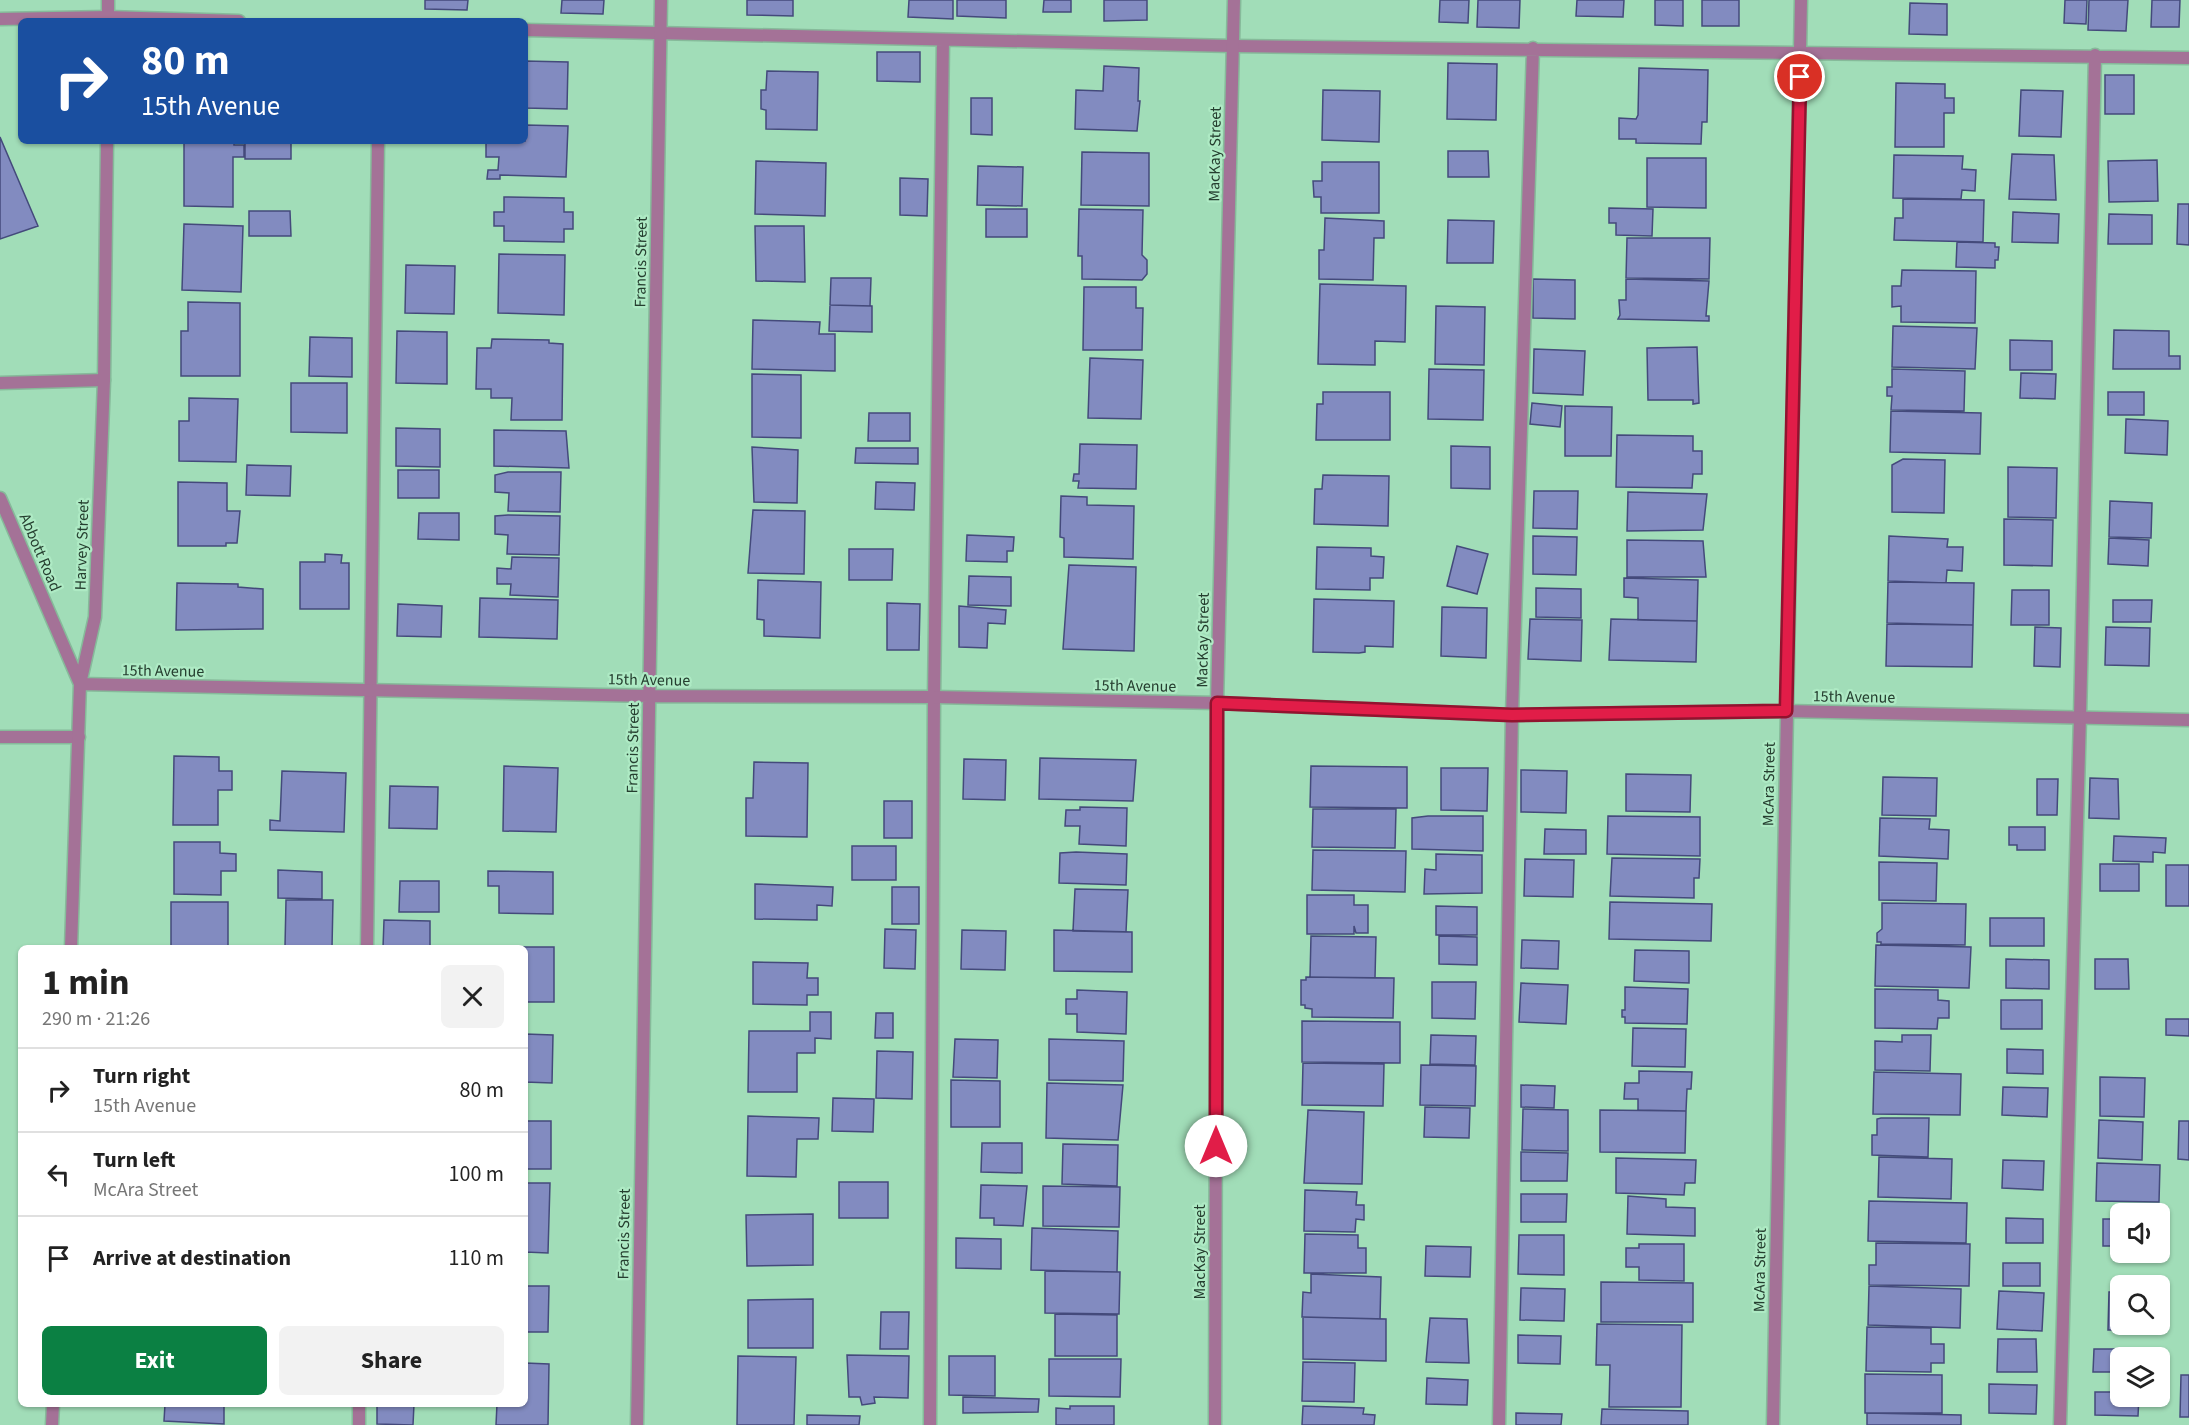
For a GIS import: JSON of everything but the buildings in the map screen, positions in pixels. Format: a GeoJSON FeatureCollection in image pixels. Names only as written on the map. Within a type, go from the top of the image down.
{"type":"FeatureCollection","features":[{"type":"Feature","properties":{"kind":"street"},"geometry":{"type":"LineString","coordinates":[[108,0],[108,18]]}},
{"type":"Feature","properties":{"kind":"street","name":"Francis Street"},"geometry":{"type":"LineString","coordinates":[[637,1425],[661,0]]}},
{"type":"Feature","properties":{"kind":"street","name":"MacKay Street"},"geometry":{"type":"LineString","coordinates":[[1215,1425],[1217,703],[1234,0]]}},
{"type":"Feature","properties":{"kind":"street","name":"McAra Street"},"geometry":{"type":"LineString","coordinates":[[1773,1425],[1801,0]]}},
{"type":"Feature","properties":{"kind":"street"},"geometry":{"type":"LineString","coordinates":[[0,19],[18,19]]}},
{"type":"Feature","properties":{"kind":"street"},"geometry":{"type":"LineString","coordinates":[[528,30],[1233,46],[1533,48],[1800,54],[2095,55],[2189,58]]}},
{"type":"Feature","properties":{"kind":"street"},"geometry":{"type":"LineString","coordinates":[[930,1425],[934,697],[943,40]]}},
{"type":"Feature","properties":{"kind":"street"},"geometry":{"type":"LineString","coordinates":[[1499,1425],[1512,715],[1533,48]]}},
{"type":"Feature","properties":{"kind":"street"},"geometry":{"type":"LineString","coordinates":[[2060,1425],[2080,717],[2095,55]]}},
{"type":"Feature","properties":{"kind":"street","name":"Harvey Street"},"geometry":{"type":"LineString","coordinates":[[71,945],[80,737],[80,684],[95,616],[104,380],[107,144]]}},
{"type":"Feature","properties":{"kind":"street"},"geometry":{"type":"LineString","coordinates":[[367,945],[378,144]]}},
{"type":"Feature","properties":{"kind":"street"},"geometry":{"type":"LineString","coordinates":[[0,384],[104,380]]}},
{"type":"Feature","properties":{"kind":"street","name":"Abbott Road"},"geometry":{"type":"LineString","coordinates":[[0,498],[80,684]]}},
{"type":"Feature","properties":{"kind":"street","name":"15th Avenue"},"geometry":{"type":"LineString","coordinates":[[80,684],[649,696],[934,697],[1217,703],[1512,715],[1786,711],[2189,720]]}},
{"type":"Feature","properties":{"kind":"street"},"geometry":{"type":"LineString","coordinates":[[0,737],[80,737]]}},
{"type":"Feature","properties":{"kind":"street"},"geometry":{"type":"LineString","coordinates":[[52,1425],[53,1407]]}},
{"type":"Feature","properties":{"kind":"street"},"geometry":{"type":"LineString","coordinates":[[359,1407],[359,1425]]}},
{"type":"Feature","properties":{"kind":"route"},"geometry":{"type":"LineString","coordinates":[[1216,1146],[1217,703],[1512,715],[1786,711],[1800,77]]}}]}
